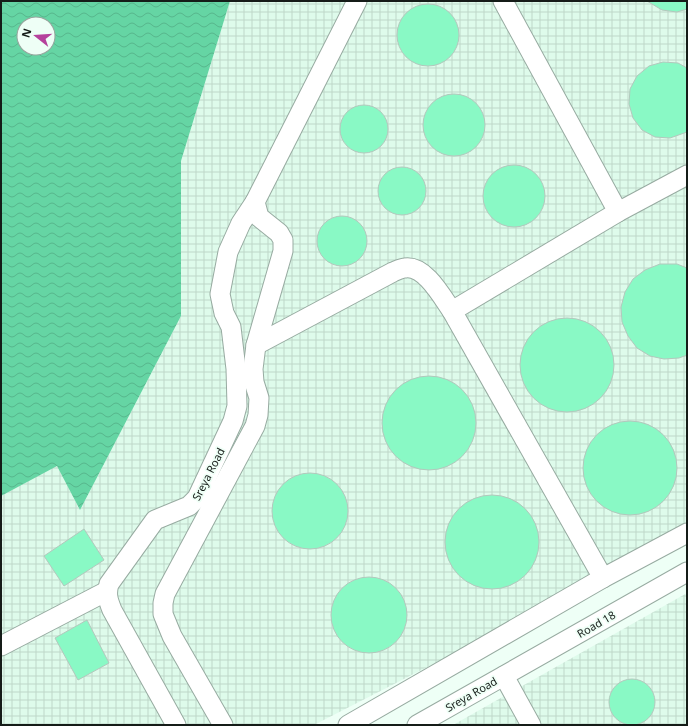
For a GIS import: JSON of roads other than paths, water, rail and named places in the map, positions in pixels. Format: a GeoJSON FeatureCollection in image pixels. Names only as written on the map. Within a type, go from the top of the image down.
{"type":"FeatureCollection","features":[{"type":"Feature","properties":{"kind":"street","name":"Sreya Road"},"geometry":{"type":"LineString","coordinates":[[107,591],[109,584],[155,520],[189,506],[197,498],[233,421],[238,406],[236,369],[231,328],[224,312],[220,294],[228,252],[241,223],[255,202],[356,1]]}},
{"type":"Feature","properties":{"kind":"street"},"geometry":{"type":"LineString","coordinates":[[503,1],[618,212]]}},
{"type":"Feature","properties":{"kind":"street"},"geometry":{"type":"LineString","coordinates":[[452,311],[618,212],[687,175]]}},
{"type":"Feature","properties":{"kind":"street"},"geometry":{"type":"LineString","coordinates":[[223,725],[172,636],[163,614],[163,603],[169,587],[256,426],[259,398],[254,382],[253,369],[256,345],[283,251],[283,240],[279,233],[259,217],[255,202]]}},
{"type":"Feature","properties":{"kind":"street"},"geometry":{"type":"LineString","coordinates":[[256,345],[393,272],[405,268],[417,270],[433,283],[452,311],[603,578]]}},
{"type":"Feature","properties":{"kind":"street"},"geometry":{"type":"LineString","coordinates":[[348,725],[603,578],[687,533]]}},
{"type":"Feature","properties":{"kind":"street","name":"Road 18"},"geometry":{"type":"LineString","coordinates":[[504,676],[687,572]]}},
{"type":"Feature","properties":{"kind":"street"},"geometry":{"type":"LineString","coordinates":[[1,646],[107,591],[107,599],[112,610],[176,725]]}},
{"type":"Feature","properties":{"kind":"street","name":"Sreya Road"},"geometry":{"type":"LineString","coordinates":[[417,725],[504,676]]}},
{"type":"Feature","properties":{"kind":"street"},"geometry":{"type":"LineString","coordinates":[[504,676],[531,725]]}},
{"type":"Feature","properties":{"kind":"water"},"geometry":{"type":"Polygon","coordinates":[[[1,1],[230,1],[181,161],[181,316],[80,510],[57,466],[1,496],[1,1]]]}}]}
